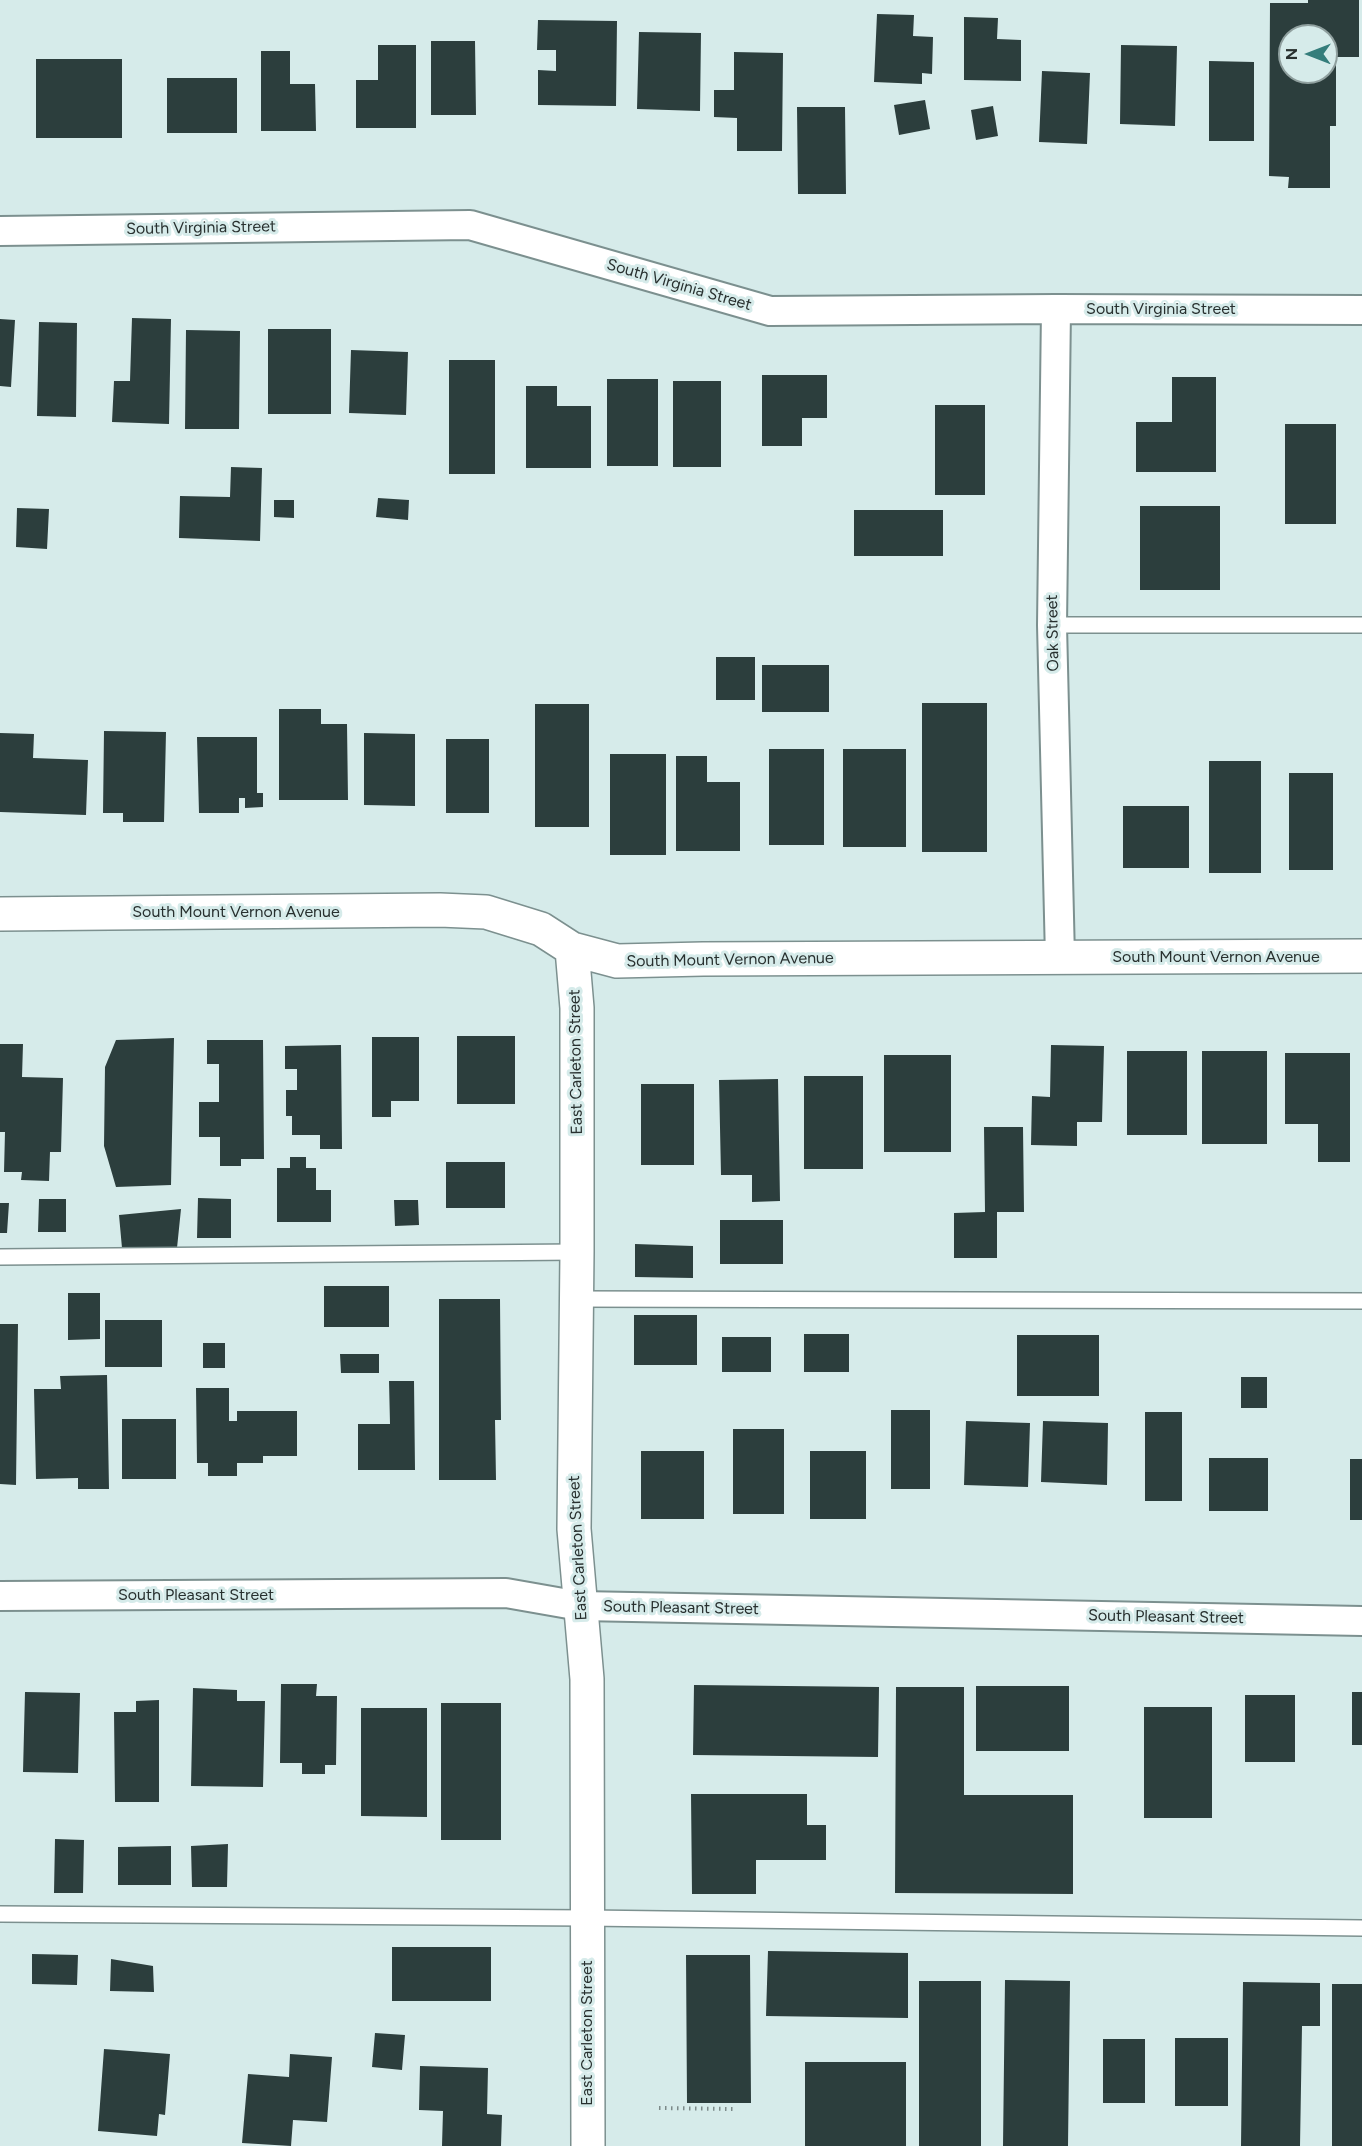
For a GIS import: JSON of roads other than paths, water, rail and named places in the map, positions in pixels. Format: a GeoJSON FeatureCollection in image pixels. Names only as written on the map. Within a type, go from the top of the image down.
{"type":"FeatureCollection","features":[{"type":"Feature","properties":{"kind":"street","name":"South Virginia Street"},"geometry":{"type":"LineString","coordinates":[[0,231],[470,225],[770,311],[1362,310]]}},
{"type":"Feature","properties":{"kind":"street","name":"Oak Street"},"geometry":{"type":"LineString","coordinates":[[1056,309],[1052,625],[1060,958]]}},
{"type":"Feature","properties":{"kind":"street","name":"South Mount Vernon Avenue"},"geometry":{"type":"LineString","coordinates":[[0,914],[440,910],[486,912],[541,929],[572,949],[617,961],[1362,956]]}},
{"type":"Feature","properties":{"kind":"street","name":"East Carleton Street"},"geometry":{"type":"LineString","coordinates":[[572,949],[577,1008],[574,1529],[587,1679],[588,2146]]}},
{"type":"Feature","properties":{"kind":"street","name":"South Pleasant Street"},"geometry":{"type":"LineString","coordinates":[[0,1596],[506,1593],[580,1606],[1362,1621]]}},
{"type":"Feature","properties":{"kind":"lane"},"geometry":{"type":"LineString","coordinates":[[1052,625],[1362,625]]}},
{"type":"Feature","properties":{"kind":"lane"},"geometry":{"type":"LineString","coordinates":[[0,1257],[577,1252]]}},
{"type":"Feature","properties":{"kind":"lane"},"geometry":{"type":"LineString","coordinates":[[576,1299],[1362,1301]]}},
{"type":"Feature","properties":{"kind":"lane"},"geometry":{"type":"LineString","coordinates":[[0,1914],[587,1918],[1362,1928]]}}]}
